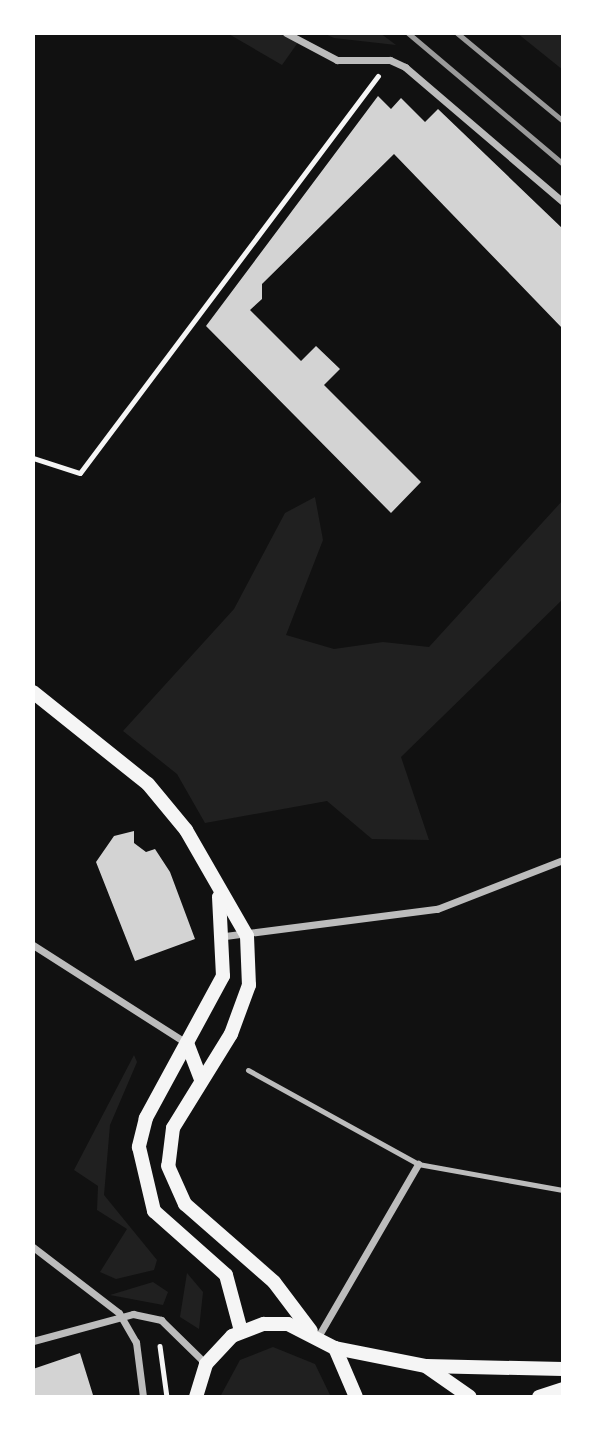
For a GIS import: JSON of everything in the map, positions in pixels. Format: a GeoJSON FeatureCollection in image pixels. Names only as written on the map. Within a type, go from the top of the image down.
{"type":"FeatureCollection","features":[{"type":"Feature","properties":{"kind":"main road"},"geometry":{"type":"LineString","coordinates":[[33,692],[148,784],[186,830],[217,889],[247,936],[249,985],[231,1034],[201,1080],[168,1146],[174,1186],[185,1204],[274,1282],[315,1333],[335,1348],[426,1366],[563,1369]]}},
{"type":"Feature","properties":{"kind":"main road"},"geometry":{"type":"LineString","coordinates":[[217,889],[225,936],[223,976],[146,1118],[141,1171],[159,1218],[226,1275],[241,1331]]}},
{"type":"Feature","properties":{"kind":"main road"},"geometry":{"type":"LineString","coordinates":[[187,1043],[201,1080]]}},
{"type":"Feature","properties":{"kind":"main road"},"geometry":{"type":"LineString","coordinates":[[196,1397],[206,1364],[241,1331],[276,1324],[315,1333]]}},
{"type":"Feature","properties":{"kind":"main road"},"geometry":{"type":"LineString","coordinates":[[335,1348],[356,1397]]}},
{"type":"Feature","properties":{"kind":"main road"},"geometry":{"type":"LineString","coordinates":[[426,1366],[470,1397]]}},
{"type":"Feature","properties":{"kind":"main road"},"geometry":{"type":"LineString","coordinates":[[539,1397],[563,1389]]}},
{"type":"Feature","properties":{"kind":"street"},"geometry":{"type":"LineString","coordinates":[[286,33],[337,60],[390,60],[458,106],[563,202]]}},
{"type":"Feature","properties":{"kind":"street"},"geometry":{"type":"LineString","coordinates":[[225,936],[247,936],[437,909],[563,860]]}},
{"type":"Feature","properties":{"kind":"street"},"geometry":{"type":"LineString","coordinates":[[33,944],[187,1043]]}},
{"type":"Feature","properties":{"kind":"street"},"geometry":{"type":"LineString","coordinates":[[315,1333],[418,1164]]}},
{"type":"Feature","properties":{"kind":"street"},"geometry":{"type":"LineString","coordinates":[[33,1247],[119,1313],[136,1342],[144,1397]]}},
{"type":"Feature","properties":{"kind":"street"},"geometry":{"type":"LineString","coordinates":[[33,1341],[119,1313],[161,1321],[206,1364]]}},
{"type":"Feature","properties":{"kind":"lane"},"geometry":{"type":"LineString","coordinates":[[248,1070],[418,1164],[563,1190]]}},
{"type":"Feature","properties":{"kind":"path"},"geometry":{"type":"LineString","coordinates":[[33,458],[80,473],[390,60]]}},
{"type":"Feature","properties":{"kind":"path"},"geometry":{"type":"LineString","coordinates":[[161,1340],[167,1397]]}},
{"type":"Feature","properties":{"kind":"shaded area"},"geometry":{"type":"Polygon","coordinates":[[[227,33],[286,33],[299,41],[282,65],[227,33]]]}},
{"type":"Feature","properties":{"kind":"shaded area"},"geometry":{"type":"Polygon","coordinates":[[[323,33],[380,33],[396,45],[334,38],[323,33]]]}},
{"type":"Feature","properties":{"kind":"shaded area"},"geometry":{"type":"Polygon","coordinates":[[[517,33],[563,33],[563,70],[517,33]]]}},
{"type":"Feature","properties":{"kind":"shaded area"},"geometry":{"type":"Polygon","coordinates":[[[315,497],[323,540],[286,635],[334,649],[383,642],[429,647],[563,500],[563,599],[401,757],[429,840],[372,839],[327,801],[205,823],[177,774],[123,731],[234,609],[285,513],[315,497]]]}},
{"type":"Feature","properties":{"kind":"shaded area"},"geometry":{"type":"Polygon","coordinates":[[[134,1055],[137,1062],[110,1125],[104,1195],[157,1260],[154,1270],[116,1279],[100,1272],[127,1229],[97,1210],[98,1186],[74,1170],[134,1055]]]}},
{"type":"Feature","properties":{"kind":"shaded area"},"geometry":{"type":"Polygon","coordinates":[[[187,1273],[203,1292],[199,1329],[180,1317],[187,1273]]]}},
{"type":"Feature","properties":{"kind":"shaded area"},"geometry":{"type":"Polygon","coordinates":[[[153,1282],[168,1292],[163,1305],[110,1295],[153,1282]]]}},
{"type":"Feature","properties":{"kind":"shaded area"},"geometry":{"type":"Polygon","coordinates":[[[273,1347],[315,1364],[331,1397],[220,1397],[240,1360],[273,1347]]]}},
{"type":"Feature","properties":{"kind":"building"},"geometry":{"type":"Polygon","coordinates":[[[378,96],[391,109],[401,98],[425,122],[438,109],[563,229],[563,329],[394,154],[262,284],[262,299],[250,310],[301,361],[316,346],[340,369],[324,385],[421,482],[391,513],[206,326],[378,96]]]}},
{"type":"Feature","properties":{"kind":"building"},"geometry":{"type":"Polygon","coordinates":[[[134,831],[134,843],[146,852],[155,849],[170,872],[195,939],[135,961],[96,862],[114,836],[134,831]]]}},
{"type":"Feature","properties":{"kind":"building"},"geometry":{"type":"Polygon","coordinates":[[[80,1353],[93,1395],[104,1397],[33,1397],[33,1369],[80,1353]]]}},
{"type":"Feature","properties":{"kind":"railway"},"geometry":{"type":"LineString","coordinates":[[408,33],[563,164]]}},
{"type":"Feature","properties":{"kind":"railway"},"geometry":{"type":"LineString","coordinates":[[457,33],[563,121]]}}]}
